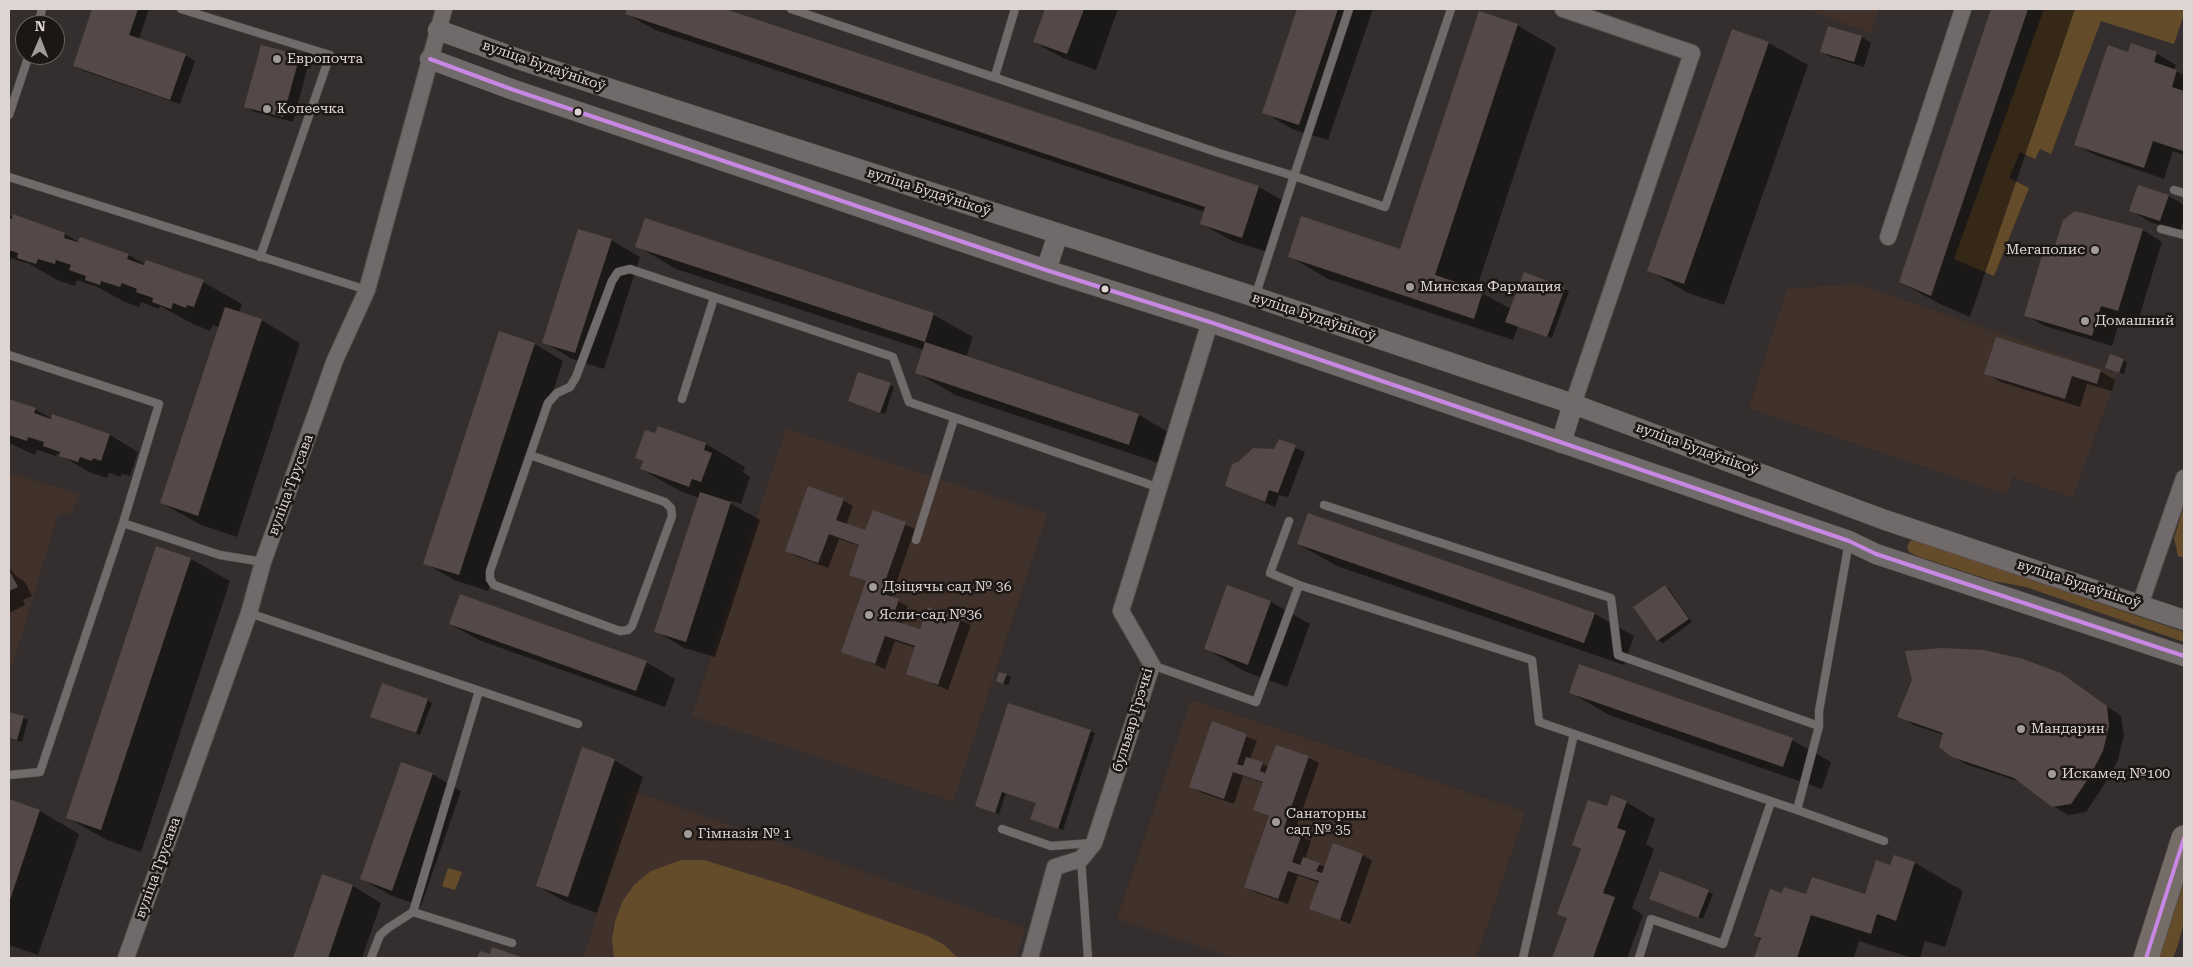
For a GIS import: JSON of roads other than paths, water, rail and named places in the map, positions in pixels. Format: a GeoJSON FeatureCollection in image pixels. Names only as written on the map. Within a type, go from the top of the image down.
{"type":"FeatureCollection","features":[{"type":"Feature","properties":{"kind":"main road"},"geometry":{"type":"LineString","coordinates":[[2146,958],[2184,838]]}},
{"type":"Feature","properties":{"kind":"street","name":"вуліца Трусава"},"geometry":{"type":"LineString","coordinates":[[126,958],[249,613],[263,562],[335,360],[367,290],[444,9]]}},
{"type":"Feature","properties":{"kind":"street"},"geometry":{"type":"LineString","coordinates":[[1561,443],[1692,53],[1563,9]]}},
{"type":"Feature","properties":{"kind":"street"},"geometry":{"type":"LineString","coordinates":[[1888,237],[1963,9]]}},
{"type":"Feature","properties":{"kind":"street","name":"вуліца Будаўнікоў"},"geometry":{"type":"LineString","coordinates":[[438,30],[521,60],[1255,297],[1574,404],[1855,508],[2184,620]]}},
{"type":"Feature","properties":{"kind":"street"},"geometry":{"type":"LineString","coordinates":[[430,59],[511,89],[1046,270],[1210,322],[1849,541],[1876,554],[2184,656]]}},
{"type":"Feature","properties":{"kind":"street"},"geometry":{"type":"LineString","coordinates":[[1046,270],[1058,234]]}},
{"type":"Feature","properties":{"kind":"street","name":"бульвар Грэчкі"},"geometry":{"type":"LineString","coordinates":[[1081,859],[1094,843],[1152,665],[1121,611],[1210,322]]}},
{"type":"Feature","properties":{"kind":"street"},"geometry":{"type":"LineString","coordinates":[[2140,605],[2184,478]]}},
{"type":"Feature","properties":{"kind":"street"},"geometry":{"type":"LineString","coordinates":[[1849,541],[1855,508]]}},
{"type":"Feature","properties":{"kind":"street"},"geometry":{"type":"LineString","coordinates":[[1030,958],[1055,867],[1081,859]]}},
{"type":"Feature","properties":{"kind":"lane"},"geometry":{"type":"LineString","coordinates":[[181,9],[330,55],[260,257]]}},
{"type":"Feature","properties":{"kind":"lane"},"geometry":{"type":"LineString","coordinates":[[791,9],[1385,207],[1451,9]]}},
{"type":"Feature","properties":{"kind":"lane"},"geometry":{"type":"LineString","coordinates":[[994,76],[1015,9]]}},
{"type":"Feature","properties":{"kind":"lane"},"geometry":{"type":"LineString","coordinates":[[1255,297],[1349,9]]}},
{"type":"Feature","properties":{"kind":"lane"},"geometry":{"type":"LineString","coordinates":[[9,115],[26,65]]}},
{"type":"Feature","properties":{"kind":"lane"},"geometry":{"type":"LineString","coordinates":[[9,177],[367,290]]}},
{"type":"Feature","properties":{"kind":"lane"},"geometry":{"type":"LineString","coordinates":[[2174,190],[2184,193]]}},
{"type":"Feature","properties":{"kind":"lane"},"geometry":{"type":"LineString","coordinates":[[2161,229],[2184,235]]}},
{"type":"Feature","properties":{"kind":"lane"},"geometry":{"type":"LineString","coordinates":[[530,455],[665,502],[671,508],[672,516],[632,626],[628,630],[620,631],[494,585],[490,579],[490,571],[530,455],[548,403],[557,394],[570,387],[576,377],[612,281],[618,272],[630,269],[893,357],[909,402],[1160,488]]}},
{"type":"Feature","properties":{"kind":"lane"},"geometry":{"type":"LineString","coordinates":[[682,399],[714,298]]}},
{"type":"Feature","properties":{"kind":"lane"},"geometry":{"type":"LineString","coordinates":[[9,355],[159,404],[123,523],[40,772],[9,776]]}},
{"type":"Feature","properties":{"kind":"lane"},"geometry":{"type":"LineString","coordinates":[[916,540],[954,419]]}},
{"type":"Feature","properties":{"kind":"lane"},"geometry":{"type":"LineString","coordinates":[[1324,505],[1611,598],[1618,655],[1819,726]]}},
{"type":"Feature","properties":{"kind":"lane"},"geometry":{"type":"LineString","coordinates":[[1289,521],[1270,573],[1299,585],[1532,660],[1540,722],[1884,841]]}},
{"type":"Feature","properties":{"kind":"lane"},"geometry":{"type":"LineString","coordinates":[[123,523],[220,555],[263,562]]}},
{"type":"Feature","properties":{"kind":"lane"},"geometry":{"type":"LineString","coordinates":[[1797,810],[1819,726],[1819,711],[1849,541]]}},
{"type":"Feature","properties":{"kind":"lane"},"geometry":{"type":"LineString","coordinates":[[1152,665],[1256,702],[1299,585]]}},
{"type":"Feature","properties":{"kind":"lane"},"geometry":{"type":"LineString","coordinates":[[249,613],[578,724]]}},
{"type":"Feature","properties":{"kind":"lane"},"geometry":{"type":"LineString","coordinates":[[371,958],[380,935],[413,912],[479,690]]}},
{"type":"Feature","properties":{"kind":"lane"},"geometry":{"type":"LineString","coordinates":[[1523,958],[1574,734]]}},
{"type":"Feature","properties":{"kind":"lane"},"geometry":{"type":"LineString","coordinates":[[1638,958],[1651,919],[1723,944],[1771,802]]}},
{"type":"Feature","properties":{"kind":"lane"},"geometry":{"type":"LineString","coordinates":[[1002,829],[1051,846],[1094,843]]}},
{"type":"Feature","properties":{"kind":"lane"},"geometry":{"type":"LineString","coordinates":[[1081,859],[1088,958]]}},
{"type":"Feature","properties":{"kind":"lane"},"geometry":{"type":"LineString","coordinates":[[413,912],[512,943]]}},
{"type":"Feature","properties":{"kind":"place","name":"Европочта"},"geometry":{"type":"Point","coordinates":[277,59]}},
{"type":"Feature","properties":{"kind":"place","name":"Копеечка"},"geometry":{"type":"Point","coordinates":[267,109]}},
{"type":"Feature","properties":{"kind":"place","name":"Мегаполис"},"geometry":{"type":"Point","coordinates":[2095,250]}},
{"type":"Feature","properties":{"kind":"place","name":"Минская Фармация"},"geometry":{"type":"Point","coordinates":[1410,287]}},
{"type":"Feature","properties":{"kind":"place","name":"Домашний"},"geometry":{"type":"Point","coordinates":[2085,321]}},
{"type":"Feature","properties":{"kind":"place","name":"Дзіцячы сад № 36"},"geometry":{"type":"Point","coordinates":[873,587]}},
{"type":"Feature","properties":{"kind":"place","name":"Ясли-сад №36"},"geometry":{"type":"Point","coordinates":[869,615]}},
{"type":"Feature","properties":{"kind":"place","name":"Мандарин"},"geometry":{"type":"Point","coordinates":[2021,729]}},
{"type":"Feature","properties":{"kind":"place","name":"Искамед №100"},"geometry":{"type":"Point","coordinates":[2052,774]}},
{"type":"Feature","properties":{"kind":"place","name":"Санаторны сад № 35"},"geometry":{"type":"Point","coordinates":[1276,822]}},
{"type":"Feature","properties":{"kind":"place","name":"Гімназія № 1"},"geometry":{"type":"Point","coordinates":[688,834]}}]}
